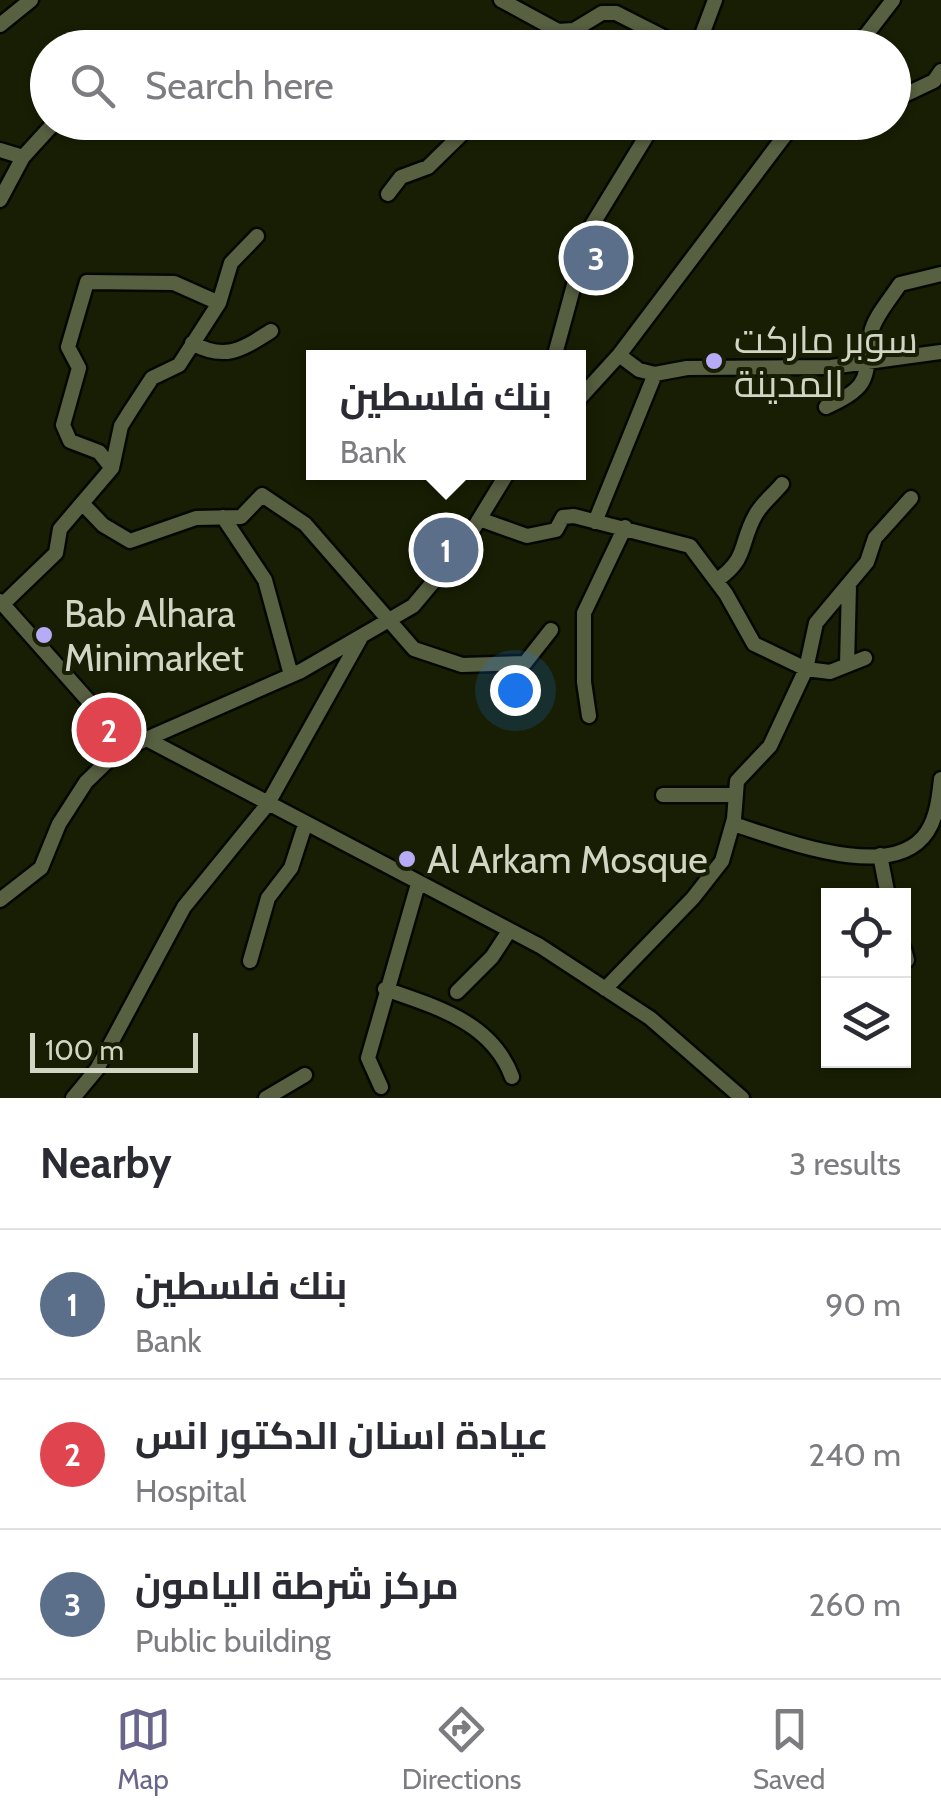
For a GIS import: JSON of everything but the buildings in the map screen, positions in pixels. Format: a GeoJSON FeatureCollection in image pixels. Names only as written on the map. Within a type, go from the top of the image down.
{"type":"FeatureCollection","features":[{"type":"Feature","properties":{"kind":"street"},"geometry":{"type":"LineString","coordinates":[[0,25],[31,0]]}},
{"type":"Feature","properties":{"kind":"street"},"geometry":{"type":"LineString","coordinates":[[501,0],[556,30]]}},
{"type":"Feature","properties":{"kind":"street"},"geometry":{"type":"LineString","coordinates":[[703,30],[714,0]]}},
{"type":"Feature","properties":{"kind":"street"},"geometry":{"type":"LineString","coordinates":[[870,30],[893,0]]}},
{"type":"Feature","properties":{"kind":"street"},"geometry":{"type":"LineString","coordinates":[[574,30],[602,13],[616,12],[650,30]]}},
{"type":"Feature","properties":{"kind":"street"},"geometry":{"type":"LineString","coordinates":[[911,92],[934,81],[941,71]]}},
{"type":"Feature","properties":{"kind":"street"},"geometry":{"type":"LineString","coordinates":[[0,200],[22,157],[38,140]]}},
{"type":"Feature","properties":{"kind":"street"},"geometry":{"type":"LineString","coordinates":[[388,194],[402,177],[428,168],[456,140]]}},
{"type":"Feature","properties":{"kind":"street"},"geometry":{"type":"LineString","coordinates":[[556,350],[592,224],[644,140]]}},
{"type":"Feature","properties":{"kind":"street"},"geometry":{"type":"LineString","coordinates":[[586,391],[620,355],[781,140]]}},
{"type":"Feature","properties":{"kind":"street"},"geometry":{"type":"LineString","coordinates":[[0,150],[22,157]]}},
{"type":"Feature","properties":{"kind":"street"},"geometry":{"type":"LineString","coordinates":[[257,236],[231,263],[219,303],[178,365],[152,378],[131,410],[121,426],[112,468],[60,529],[56,552],[1,603],[91,707],[266,805],[509,930],[656,1023],[742,1098]]}},
{"type":"Feature","properties":{"kind":"street"},"geometry":{"type":"LineString","coordinates":[[826,407],[853,393],[872,362],[872,330],[900,284],[941,274]]}},
{"type":"Feature","properties":{"kind":"street"},"geometry":{"type":"LineString","coordinates":[[112,468],[100,452],[70,441],[62,426],[79,368],[68,347],[87,282],[174,282],[219,303]]}},
{"type":"Feature","properties":{"kind":"street"},"geometry":{"type":"LineString","coordinates":[[192,343],[210,353],[230,355],[271,331]]}},
{"type":"Feature","properties":{"kind":"street"},"geometry":{"type":"LineString","coordinates":[[620,355],[639,370],[655,374],[872,362],[941,352]]}},
{"type":"Feature","properties":{"kind":"street"},"geometry":{"type":"LineString","coordinates":[[596,522],[655,374]]}},
{"type":"Feature","properties":{"kind":"street"},"geometry":{"type":"LineString","coordinates":[[0,900],[40,868],[60,824],[86,782],[117,752],[291,676],[390,623],[430,589],[482,520],[504,480]]}},
{"type":"Feature","properties":{"kind":"street"},"geometry":{"type":"LineString","coordinates":[[717,580],[733,569],[744,552],[753,518],[782,484]]}},
{"type":"Feature","properties":{"kind":"street"},"geometry":{"type":"LineString","coordinates":[[82,503],[103,525],[130,541],[196,518],[241,517],[262,495],[304,524],[414,649],[462,666],[525,663],[551,630]]}},
{"type":"Feature","properties":{"kind":"street"},"geometry":{"type":"LineString","coordinates":[[605,989],[722,861],[733,824],[740,776],[775,738],[806,669],[816,623],[866,562],[875,538],[911,498]]}},
{"type":"Feature","properties":{"kind":"street"},"geometry":{"type":"LineString","coordinates":[[482,520],[527,536],[556,530],[568,516],[690,546],[717,580],[754,644],[806,669],[830,672],[866,658]]}},
{"type":"Feature","properties":{"kind":"street"},"geometry":{"type":"LineString","coordinates":[[223,518],[265,580],[291,676]]}},
{"type":"Feature","properties":{"kind":"street"},"geometry":{"type":"LineString","coordinates":[[589,716],[584,682],[584,613],[625,527]]}},
{"type":"Feature","properties":{"kind":"street"},"geometry":{"type":"LineString","coordinates":[[847,665],[848,585]]}},
{"type":"Feature","properties":{"kind":"street"},"geometry":{"type":"LineString","coordinates":[[72,1098],[97,1069],[184,907],[266,805],[360,639]]}},
{"type":"Feature","properties":{"kind":"street"},"geometry":{"type":"LineString","coordinates":[[733,824],[841,856],[880,856],[906,849],[928,831],[941,779]]}},
{"type":"Feature","properties":{"kind":"street"},"geometry":{"type":"LineString","coordinates":[[664,795],[736,795]]}},
{"type":"Feature","properties":{"kind":"street"},"geometry":{"type":"LineString","coordinates":[[250,961],[268,898],[291,868],[304,825]]}},
{"type":"Feature","properties":{"kind":"street"},"geometry":{"type":"LineString","coordinates":[[880,856],[886,888]]}},
{"type":"Feature","properties":{"kind":"street"},"geometry":{"type":"LineString","coordinates":[[381,1087],[368,1059],[418,884]]}},
{"type":"Feature","properties":{"kind":"street"},"geometry":{"type":"LineString","coordinates":[[457,992],[492,957],[509,930]]}},
{"type":"Feature","properties":{"kind":"street"},"geometry":{"type":"LineString","coordinates":[[385,989],[471,1024],[504,1054],[512,1077]]}},
{"type":"Feature","properties":{"kind":"street"},"geometry":{"type":"LineString","coordinates":[[266,1098],[305,1074]]}},
{"type":"Feature","properties":{"kind":"place","name":"مركز شرطة اليامون"},"geometry":{"type":"Point","coordinates":[596,258]}},
{"type":"Feature","properties":{"kind":"place","name":"سوبر ماركت المدينة"},"geometry":{"type":"Point","coordinates":[714,361]}},
{"type":"Feature","properties":{"kind":"place","name":"بنك فلسطين"},"geometry":{"type":"Point","coordinates":[446,550]}},
{"type":"Feature","properties":{"kind":"place","name":"Bab Alhara Minimarket"},"geometry":{"type":"Point","coordinates":[44,635]}},
{"type":"Feature","properties":{"kind":"place","name":"عيادة اسنان الدكتور انس"},"geometry":{"type":"Point","coordinates":[109,730]}},
{"type":"Feature","properties":{"kind":"place","name":"Al Arkam Mosque"},"geometry":{"type":"Point","coordinates":[407,859]}}]}
